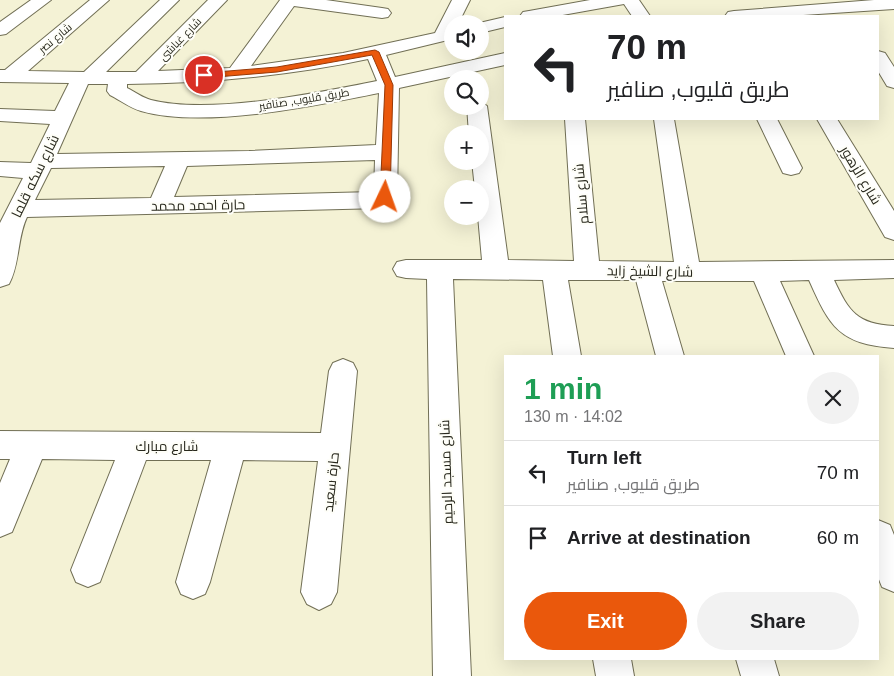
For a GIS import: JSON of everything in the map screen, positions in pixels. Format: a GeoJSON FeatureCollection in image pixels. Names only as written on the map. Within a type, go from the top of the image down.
{"type":"FeatureCollection","features":[{"type":"Feature","properties":{"kind":"street"},"geometry":{"type":"LineString","coordinates":[[0,30],[42,0]]}},
{"type":"Feature","properties":{"kind":"street","name":"شارع نصر"},"geometry":{"type":"LineString","coordinates":[[5,76],[100,0]]}},
{"type":"Feature","properties":{"kind":"street"},"geometry":{"type":"LineString","coordinates":[[85,78],[170,0]]}},
{"type":"Feature","properties":{"kind":"street","name":"شارع غباشى"},"geometry":{"type":"LineString","coordinates":[[141,78],[218,0]]}},
{"type":"Feature","properties":{"kind":"street"},"geometry":{"type":"LineString","coordinates":[[236,73],[289,0],[374,31],[444,35]]}},
{"type":"Feature","properties":{"kind":"street"},"geometry":{"type":"LineString","coordinates":[[455,15],[461,0]]}},
{"type":"Feature","properties":{"kind":"street"},"geometry":{"type":"LineString","coordinates":[[526,15],[533,0]]}},
{"type":"Feature","properties":{"kind":"street"},"geometry":{"type":"LineString","coordinates":[[535,15],[620,0]]}},
{"type":"Feature","properties":{"kind":"street"},"geometry":{"type":"LineString","coordinates":[[630,0],[640,15]]}},
{"type":"Feature","properties":{"kind":"street"},"geometry":{"type":"LineString","coordinates":[[752,15],[894,4]]}},
{"type":"Feature","properties":{"kind":"street"},"geometry":{"type":"LineString","coordinates":[[489,26],[504,22]]}},
{"type":"Feature","properties":{"kind":"street"},"geometry":{"type":"LineString","coordinates":[[5,76],[141,78],[236,73],[301,66],[374,31]]}},
{"type":"Feature","properties":{"kind":"street"},"geometry":{"type":"LineString","coordinates":[[0,169],[179,159],[388,152],[389,85],[374,31]]}},
{"type":"Feature","properties":{"kind":"street","name":"طريق قليوب, صنافير"},"geometry":{"type":"LineString","coordinates":[[118,78],[117,91],[131,101],[154,107],[208,111],[280,104],[389,85],[504,59]]}},
{"type":"Feature","properties":{"kind":"street"},"geometry":{"type":"LineString","coordinates":[[879,59],[894,82]]}},
{"type":"Feature","properties":{"kind":"street","name":"شارع سكه قلما"},"geometry":{"type":"LineString","coordinates":[[0,277],[2,252],[8,230],[63,118],[85,78]]}},
{"type":"Feature","properties":{"kind":"street"},"geometry":{"type":"LineString","coordinates":[[0,115],[63,118]]}},
{"type":"Feature","properties":{"kind":"street","name":"شارع سلام"},"geometry":{"type":"LineString","coordinates":[[575,120],[587,270]]}},
{"type":"Feature","properties":{"kind":"street"},"geometry":{"type":"LineString","coordinates":[[664,120],[688,271]]}},
{"type":"Feature","properties":{"kind":"street"},"geometry":{"type":"LineString","coordinates":[[767,120],[791,168]]}},
{"type":"Feature","properties":{"kind":"street","name":"شارع الزهور"},"geometry":{"type":"LineString","coordinates":[[828,120],[894,231]]}},
{"type":"Feature","properties":{"kind":"street","name":"حارة احمد محمد"},"geometry":{"type":"LineString","coordinates":[[19,209],[376,202],[385,197],[388,152]]}},
{"type":"Feature","properties":{"kind":"street"},"geometry":{"type":"LineString","coordinates":[[159,205],[179,159]]}},
{"type":"Feature","properties":{"kind":"street"},"geometry":{"type":"LineString","coordinates":[[484,170],[496,269]]}},
{"type":"Feature","properties":{"kind":"street","name":"شارع الشيخ زايد"},"geometry":{"type":"LineString","coordinates":[[406,269],[763,272],[894,269]]}},
{"type":"Feature","properties":{"kind":"street","name":"شارع مسجد الرحيم"},"geometry":{"type":"LineString","coordinates":[[440,269],[452,676]]}},
{"type":"Feature","properties":{"kind":"street"},"geometry":{"type":"LineString","coordinates":[[554,270],[567,355]]}},
{"type":"Feature","properties":{"kind":"street"},"geometry":{"type":"LineString","coordinates":[[817,270],[842,319],[852,328],[864,334],[894,337]]}},
{"type":"Feature","properties":{"kind":"street"},"geometry":{"type":"LineString","coordinates":[[646,271],[670,355]]}},
{"type":"Feature","properties":{"kind":"street"},"geometry":{"type":"LineString","coordinates":[[763,272],[800,355]]}},
{"type":"Feature","properties":{"kind":"street","name":"حارة سعيد"},"geometry":{"type":"LineString","coordinates":[[319,592],[343,371]]}},
{"type":"Feature","properties":{"kind":"street","name":"شارع مبارك"},"geometry":{"type":"LineString","coordinates":[[0,445],[335,447]]}},
{"type":"Feature","properties":{"kind":"street"},"geometry":{"type":"LineString","coordinates":[[0,521],[32,445]]}},
{"type":"Feature","properties":{"kind":"street"},"geometry":{"type":"LineString","coordinates":[[88,570],[136,446]]}},
{"type":"Feature","properties":{"kind":"street"},"geometry":{"type":"LineString","coordinates":[[193,582],[231,446]]}},
{"type":"Feature","properties":{"kind":"street"},"geometry":{"type":"LineString","coordinates":[[879,539],[894,575]]}},
{"type":"Feature","properties":{"kind":"street"},"geometry":{"type":"LineString","coordinates":[[612,660],[615,676]]}},
{"type":"Feature","properties":{"kind":"street"},"geometry":{"type":"LineString","coordinates":[[755,660],[760,676]]}},
{"type":"Feature","properties":{"kind":"route"},"geometry":{"type":"LineString","coordinates":[[204,75],[317,64],[375,52],[389,85],[385,197]]}}]}
